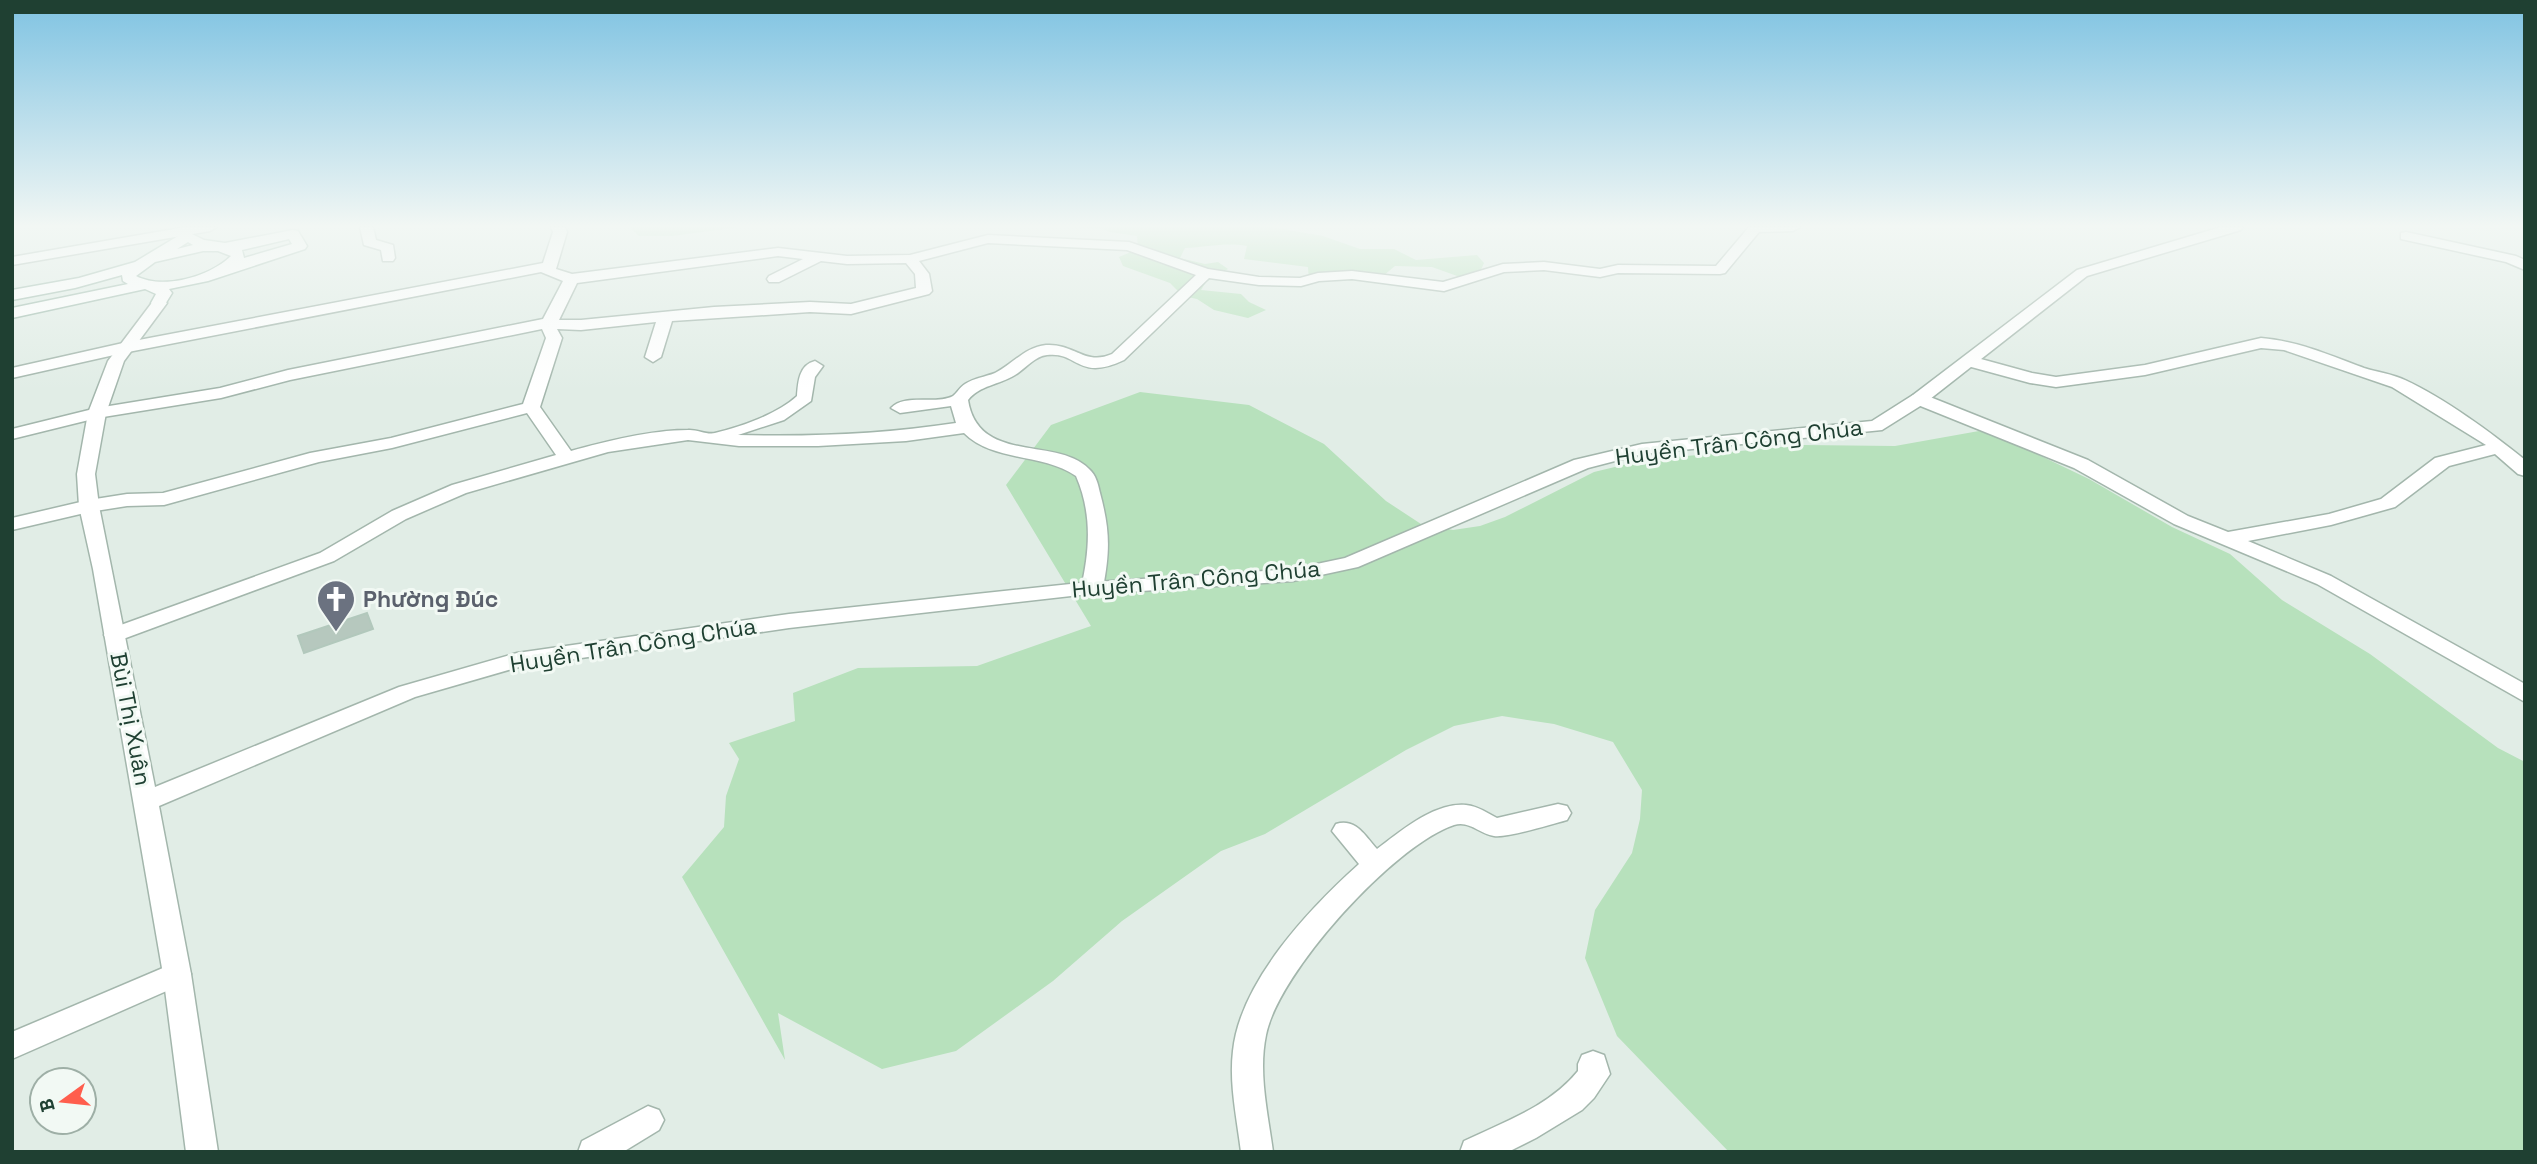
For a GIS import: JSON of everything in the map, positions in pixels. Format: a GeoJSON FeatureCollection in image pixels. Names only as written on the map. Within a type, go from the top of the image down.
{"type":"FeatureCollection","features":[{"type":"Feature","properties":{"kind":"street"},"geometry":{"type":"LineString","coordinates":[[12,315],[104,281]]}},
{"type":"Feature","properties":{"kind":"street"},"geometry":{"type":"LineString","coordinates":[[133,281],[156,287],[164,293],[159,303]]}},
{"type":"Feature","properties":{"kind":"street"},"geometry":{"type":"LineString","coordinates":[[12,296],[184,281]]}},
{"type":"Feature","properties":{"kind":"street"},"geometry":{"type":"LineString","coordinates":[[159,303],[201,281]]}},
{"type":"Feature","properties":{"kind":"street"},"geometry":{"type":"LineString","coordinates":[[12,373],[123,348],[465,281]]}},
{"type":"Feature","properties":{"kind":"street"},"geometry":{"type":"LineString","coordinates":[[531,407],[554,338],[549,332],[569,281]]}},
{"type":"Feature","properties":{"kind":"street"},"geometry":{"type":"LineString","coordinates":[[12,434],[97,413],[221,393],[327,367],[535,324],[551,326],[810,307],[851,309],[925,289],[923,281]]}},
{"type":"Feature","properties":{"kind":"street"},"geometry":{"type":"LineString","coordinates":[[900,408],[959,400],[976,383],[1004,375],[1042,351],[1059,351],[1095,366],[1105,364],[1118,356],[1196,281]]}},
{"type":"Feature","properties":{"kind":"street"},"geometry":{"type":"LineString","coordinates":[[1272,281],[1303,281]]}},
{"type":"Feature","properties":{"kind":"street"},"geometry":{"type":"LineString","coordinates":[[1400,281],[1444,287],[1462,281]]}},
{"type":"Feature","properties":{"kind":"street","name":"Huyền Trân Công Chúa"},"geometry":{"type":"LineString","coordinates":[[147,801],[407,692],[517,660],[776,623],[1092,588],[1293,575],[1351,563],[1581,464],[1642,449],[1876,426],[1919,399],[2071,281]]}},
{"type":"Feature","properties":{"kind":"street","name":"Bùi Thị Xuân"},"geometry":{"type":"LineString","coordinates":[[159,303],[123,348],[116,361],[97,413],[86,474],[89,506],[147,801],[177,974],[202,1152]]}},
{"type":"Feature","properties":{"kind":"street"},"geometry":{"type":"LineString","coordinates":[[653,357],[665,317]]}},
{"type":"Feature","properties":{"kind":"street"},"geometry":{"type":"LineString","coordinates":[[1969,361],[2030,378],[2056,382],[2145,370],[2261,344],[2285,345],[2398,383],[2487,437],[2525,470]]}},
{"type":"Feature","properties":{"kind":"street"},"geometry":{"type":"LineString","coordinates":[[715,437],[764,421],[795,405],[805,397],[807,376],[816,366]]}},
{"type":"Feature","properties":{"kind":"street"},"geometry":{"type":"LineString","coordinates":[[1919,399],[2081,464],[2180,520],[2324,580],[2525,694]]}},
{"type":"Feature","properties":{"kind":"street"},"geometry":{"type":"LineString","coordinates":[[959,400],[961,414],[969,427],[980,437],[998,446],[1070,465],[1083,473],[1101,523],[1100,551],[1092,588]]}},
{"type":"Feature","properties":{"kind":"street"},"geometry":{"type":"LineString","coordinates":[[531,407],[567,458]]}},
{"type":"Feature","properties":{"kind":"street"},"geometry":{"type":"LineString","coordinates":[[12,524],[89,506],[127,500],[164,499],[317,457],[392,443],[531,407]]}},
{"type":"Feature","properties":{"kind":"street"},"geometry":{"type":"LineString","coordinates":[[115,635],[327,557],[399,515],[459,489],[606,447],[703,434],[739,441],[818,441],[906,436],[969,427]]}},
{"type":"Feature","properties":{"kind":"street"},"geometry":{"type":"LineString","coordinates":[[2224,539],[2331,519],[2388,503],[2441,462],[2498,447]]}},
{"type":"Feature","properties":{"kind":"street"},"geometry":{"type":"LineString","coordinates":[[1257,1152],[1247,1052],[1256,1017],[1267,992],[1353,883],[1420,833],[1456,814],[1466,814],[1487,826],[1496,827],[1558,813]]}},
{"type":"Feature","properties":{"kind":"street"},"geometry":{"type":"LineString","coordinates":[[1345,831],[1375,864]]}},
{"type":"Feature","properties":{"kind":"street"},"geometry":{"type":"LineString","coordinates":[[12,1046],[177,974]]}},
{"type":"Feature","properties":{"kind":"street"},"geometry":{"type":"LineString","coordinates":[[1476,1152],[1562,1107],[1586,1086],[1594,1074],[1592,1064]]}},
{"type":"Feature","properties":{"kind":"street"},"geometry":{"type":"LineString","coordinates":[[608,1148],[648,1119]]}},
{"type":"Feature","properties":{"kind":"green space"},"geometry":{"type":"Polygon","coordinates":[[[1165,281],[1207,281],[1201,290],[1241,294],[1249,302],[1266,310],[1248,318],[1214,310],[1197,299],[1183,296],[1165,281]]]}},
{"type":"Feature","properties":{"kind":"green space"},"geometry":{"type":"Polygon","coordinates":[[[1140,392],[1249,405],[1324,444],[1386,501],[1421,524],[1453,530],[1480,526],[1505,517],[1594,472],[1644,460],[1803,445],[1895,446],[1979,431],[2014,443],[2089,479],[2172,527],[2230,554],[2282,600],[2370,654],[2498,748],[2525,762],[2525,1152],[1729,1152],[1617,1036],[1585,958],[1595,910],[1632,853],[1640,819],[1642,790],[1613,742],[1554,724],[1502,716],[1454,726],[1406,750],[1265,834],[1221,851],[1122,921],[1053,981],[956,1051],[882,1069],[778,1013],[785,1060],[682,877],[724,827],[726,796],[739,759],[729,743],[795,721],[793,693],[858,668],[977,666],[1091,626],[1006,485],[1051,425],[1140,392]]]}},
{"type":"Feature","properties":{"kind":"building","name":"Phường Đúc"},"geometry":{"type":"Polygon","coordinates":[[[367,613],[373,629],[304,653],[298,636],[367,613]]]}},
{"type":"Feature","properties":{"kind":"place","name":"Phường Đúc"},"geometry":{"type":"Point","coordinates":[336,633]}}]}
